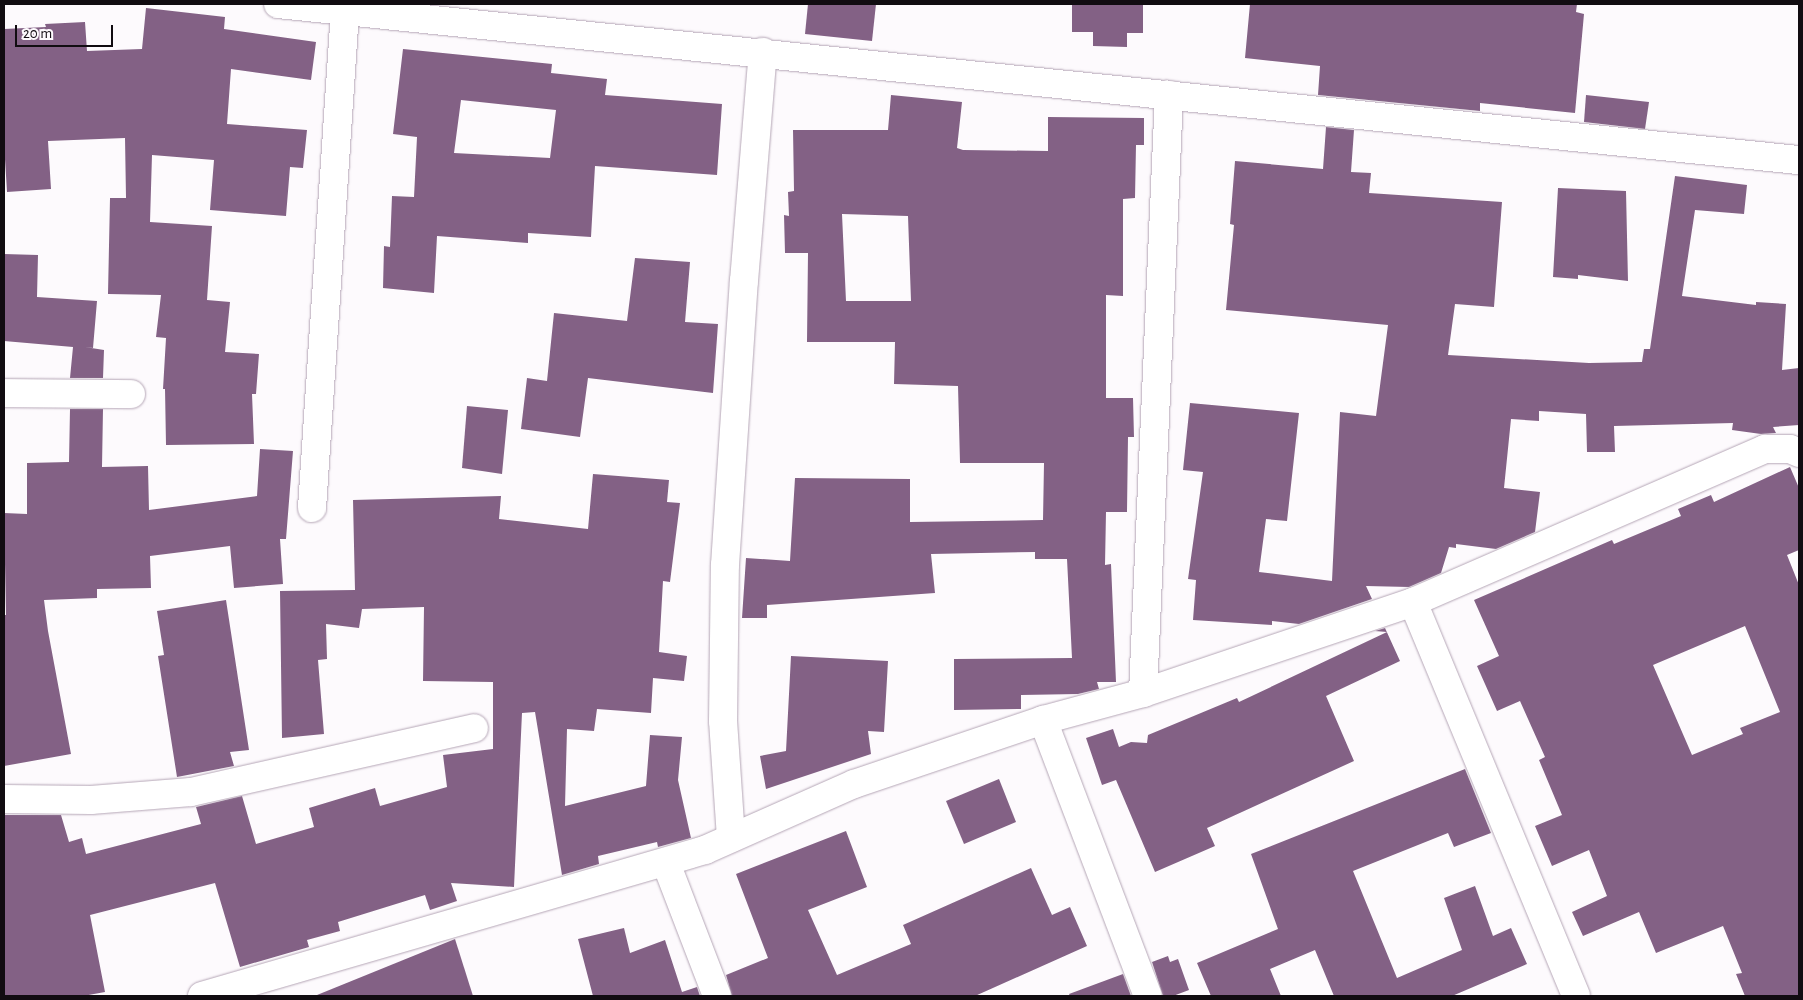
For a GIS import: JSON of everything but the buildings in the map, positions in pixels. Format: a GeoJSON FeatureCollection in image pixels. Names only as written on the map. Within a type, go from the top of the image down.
{"type":"FeatureCollection","features":[{"type":"Feature","properties":{"kind":"street"},"geometry":{"type":"LineString","coordinates":[[278,4],[763,52],[1799,160]]}},
{"type":"Feature","properties":{"kind":"street"},"geometry":{"type":"LineString","coordinates":[[312,508],[345,10]]}},
{"type":"Feature","properties":{"kind":"street"},"geometry":{"type":"LineString","coordinates":[[731,838],[723,720],[725,565],[744,281],[763,52]]}},
{"type":"Feature","properties":{"kind":"street"},"geometry":{"type":"LineString","coordinates":[[1143,692],[1169,95]]}},
{"type":"Feature","properties":{"kind":"street"},"geometry":{"type":"LineString","coordinates":[[4,392],[131,394]]}},
{"type":"Feature","properties":{"kind":"street"},"geometry":{"type":"LineString","coordinates":[[202,996],[666,863],[731,838],[854,784],[1043,720],[1143,692],[1413,602],[1765,448],[1790,449],[1799,453]]}},
{"type":"Feature","properties":{"kind":"street"},"geometry":{"type":"LineString","coordinates":[[1413,602],[1576,996]]}},
{"type":"Feature","properties":{"kind":"street"},"geometry":{"type":"LineString","coordinates":[[1043,720],[1148,996]]}},
{"type":"Feature","properties":{"kind":"street"},"geometry":{"type":"LineString","coordinates":[[4,799],[91,800],[192,792],[474,728]]}},
{"type":"Feature","properties":{"kind":"street"},"geometry":{"type":"LineString","coordinates":[[666,863],[717,996]]}}]}
